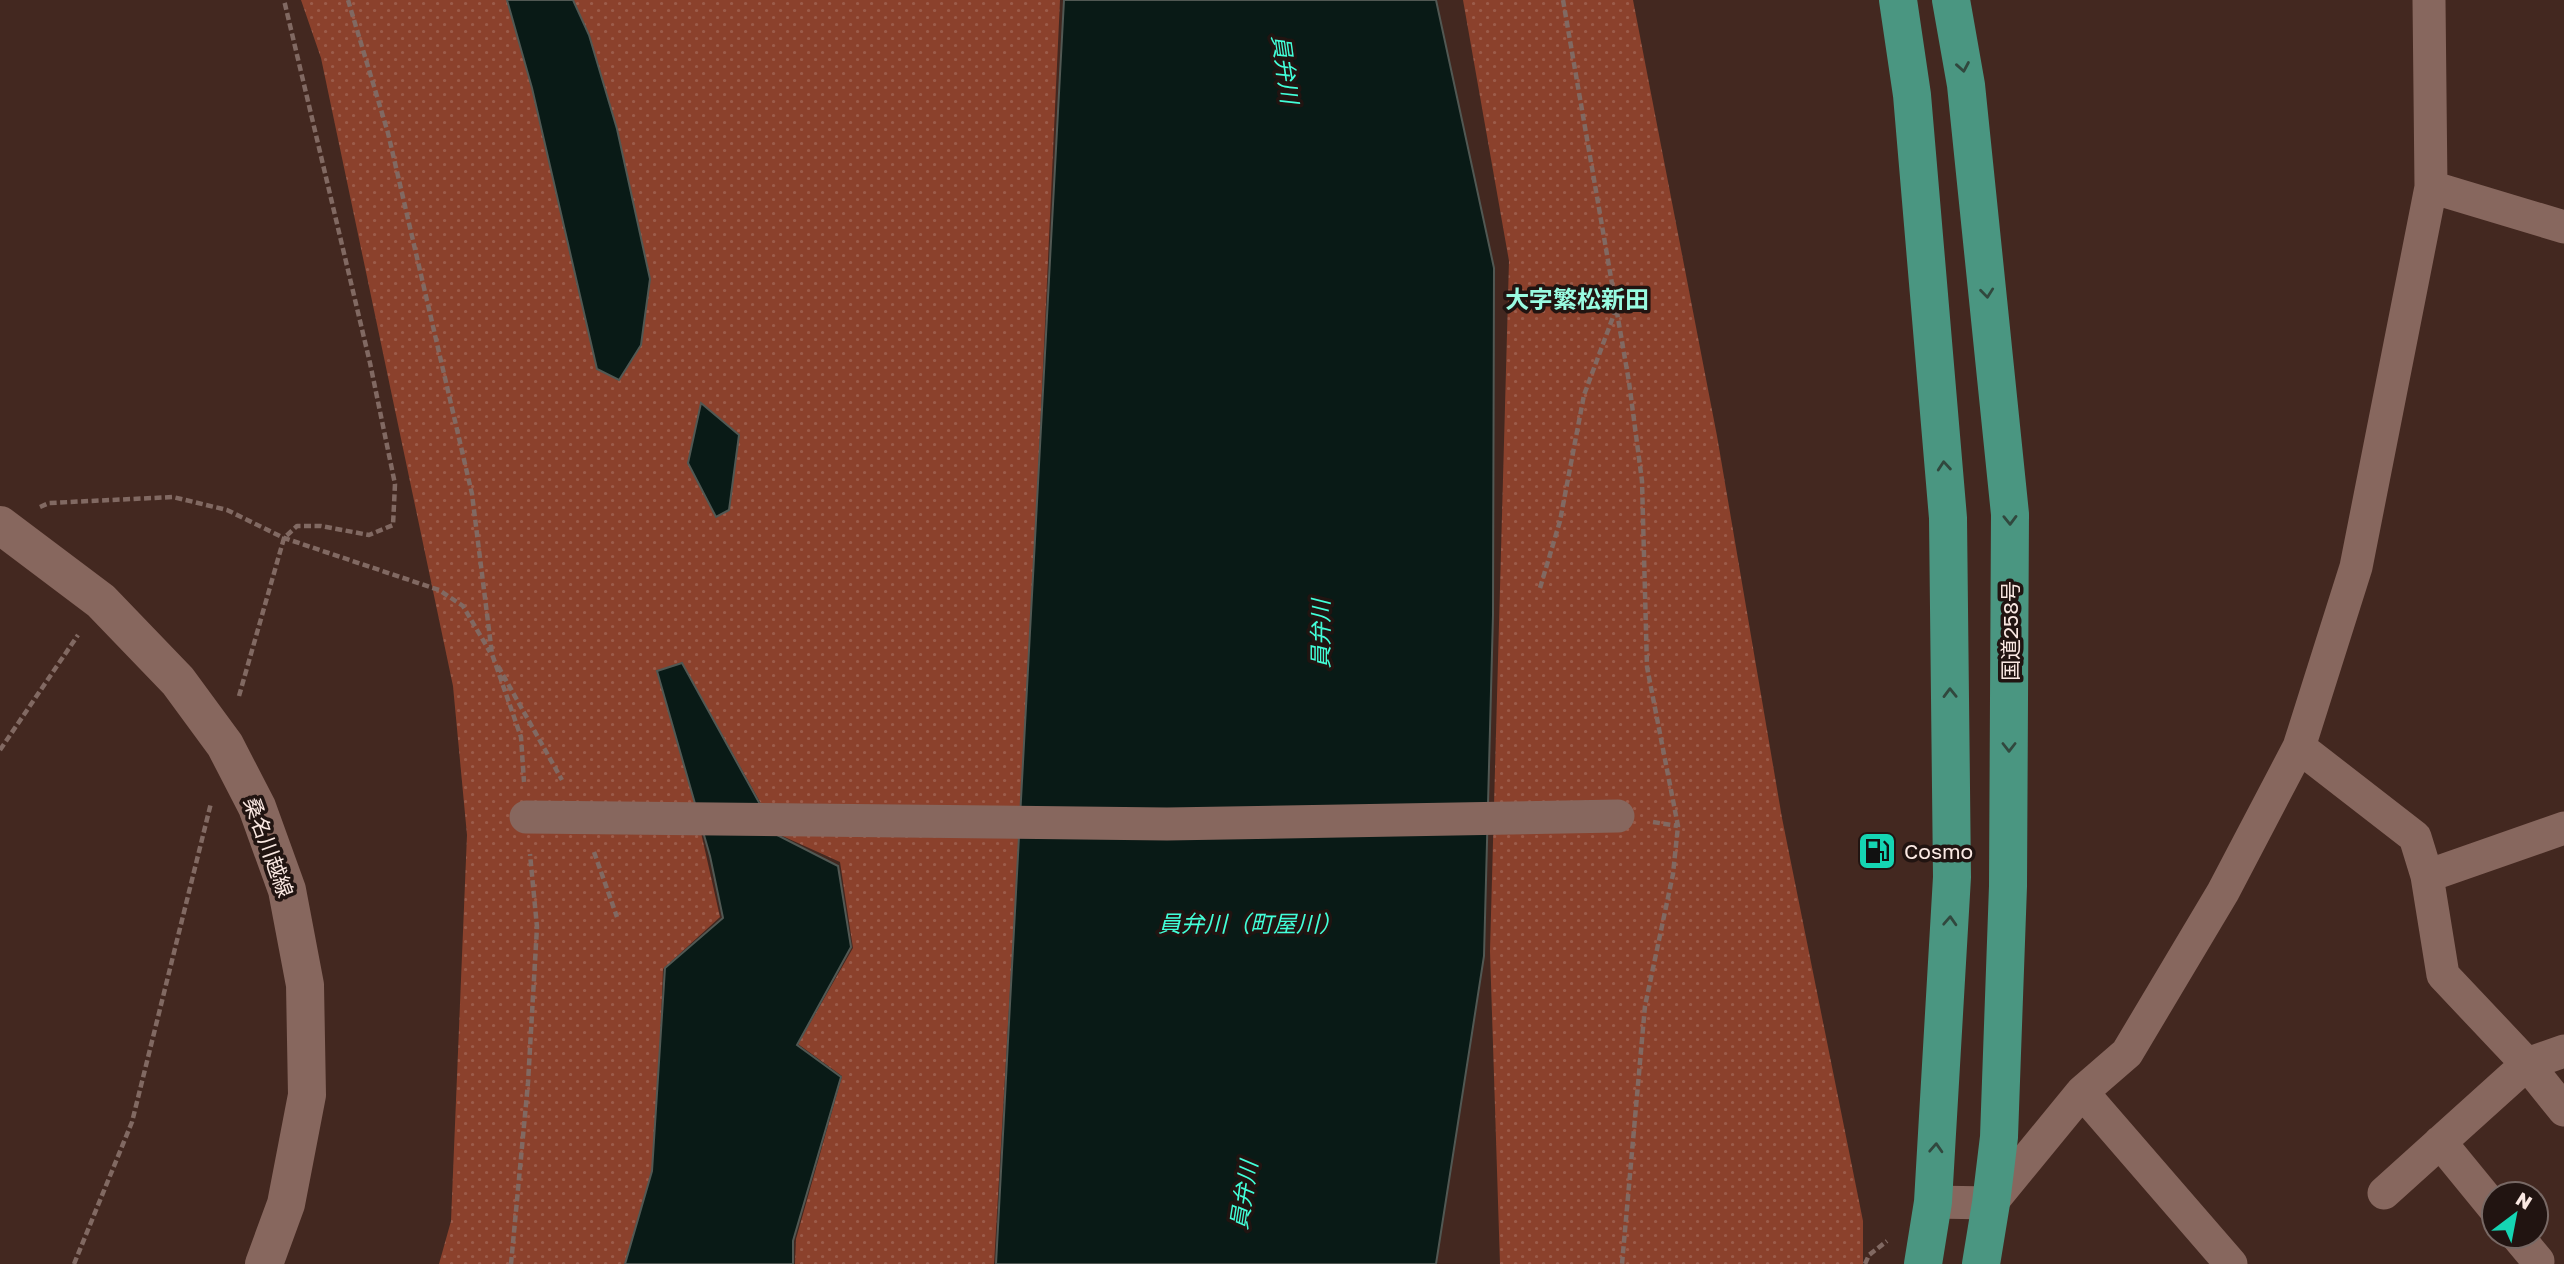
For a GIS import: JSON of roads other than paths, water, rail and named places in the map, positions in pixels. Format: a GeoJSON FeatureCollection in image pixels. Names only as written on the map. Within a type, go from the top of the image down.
{"type":"FeatureCollection","features":[{"type":"Feature","properties":{"kind":"highway"},"geometry":{"type":"LineString","coordinates":[[1898,0],[1912,95],[1948,518],[1952,877],[1933,1202],[1923,1264]]}},
{"type":"Feature","properties":{"kind":"highway","name":"国道258号"},"geometry":{"type":"LineString","coordinates":[[1951,0],[1966,85],[2010,514],[2008,886],[1999,1137],[1981,1264]]}},
{"type":"Feature","properties":{"kind":"main road","name":"桑名川越線"},"geometry":{"type":"LineString","coordinates":[[0,525],[101,601],[178,681],[225,746],[257,807],[287,890],[305,985],[307,1095],[286,1204],[264,1264]]}},
{"type":"Feature","properties":{"kind":"street"},"geometry":{"type":"LineString","coordinates":[[1933,1202],[1991,1203],[2082,1092],[2127,1053],[2223,892],[2299,747],[2356,567],[2431,187],[2429,0]]}},
{"type":"Feature","properties":{"kind":"street"},"geometry":{"type":"LineString","coordinates":[[2431,187],[2564,226]]}},
{"type":"Feature","properties":{"kind":"street"},"geometry":{"type":"LineString","coordinates":[[2299,747],[2415,837],[2427,876],[2442,975],[2527,1064],[2564,1110]]}},
{"type":"Feature","properties":{"kind":"street"},"geometry":{"type":"LineString","coordinates":[[526,817],[1167,824],[1618,816]]}},
{"type":"Feature","properties":{"kind":"street"},"geometry":{"type":"LineString","coordinates":[[2427,876],[2564,828]]}},
{"type":"Feature","properties":{"kind":"street"},"geometry":{"type":"LineString","coordinates":[[2384,1193],[2527,1064],[2564,1051]]}},
{"type":"Feature","properties":{"kind":"street"},"geometry":{"type":"LineString","coordinates":[[2082,1092],[2231,1264]]}},
{"type":"Feature","properties":{"kind":"street"},"geometry":{"type":"LineString","coordinates":[[2440,1142],[2480,1191]]}},
{"type":"Feature","properties":{"kind":"street"},"geometry":{"type":"LineString","coordinates":[[2529,1250],[2538,1261]]}},
{"type":"Feature","properties":{"kind":"water"},"geometry":{"type":"Polygon","coordinates":[[[507,0],[573,0],[589,35],[617,129],[650,279],[641,345],[619,380],[597,369],[532,88],[507,0]]]}},
{"type":"Feature","properties":{"kind":"water","name":"員弁川（町屋川）"},"geometry":{"type":"Polygon","coordinates":[[[1064,0],[1436,0],[1494,268],[1493,615],[1484,956],[1436,1264],[996,1264],[1064,0]]]}},
{"type":"Feature","properties":{"kind":"water"},"geometry":{"type":"Polygon","coordinates":[[[701,403],[739,435],[729,510],[716,517],[688,463],[701,403]]]}},
{"type":"Feature","properties":{"kind":"water"},"geometry":{"type":"Polygon","coordinates":[[[682,663],[777,835],[838,866],[851,947],[797,1045],[841,1077],[793,1241],[793,1264],[625,1264],[652,1171],[665,968],[723,918],[710,856],[657,671],[682,663]]]}},
{"type":"Feature","properties":{"kind":"place","name":"Cosmo"},"geometry":{"type":"Point","coordinates":[1877,851]}},
{"type":"Feature","properties":{"kind":"district","name":"大字繁松新田"},"geometry":{"type":"Point","coordinates":[1577,298]}},
{"type":"Feature","properties":{"kind":"water label","name":"員弁川"},"geometry":{"type":"Point","coordinates":[1286,69]}},
{"type":"Feature","properties":{"kind":"water label","name":"員弁川"},"geometry":{"type":"Point","coordinates":[1320,634]}},
{"type":"Feature","properties":{"kind":"water label","name":"員弁川"},"geometry":{"type":"Point","coordinates":[1243,1195]}}]}
